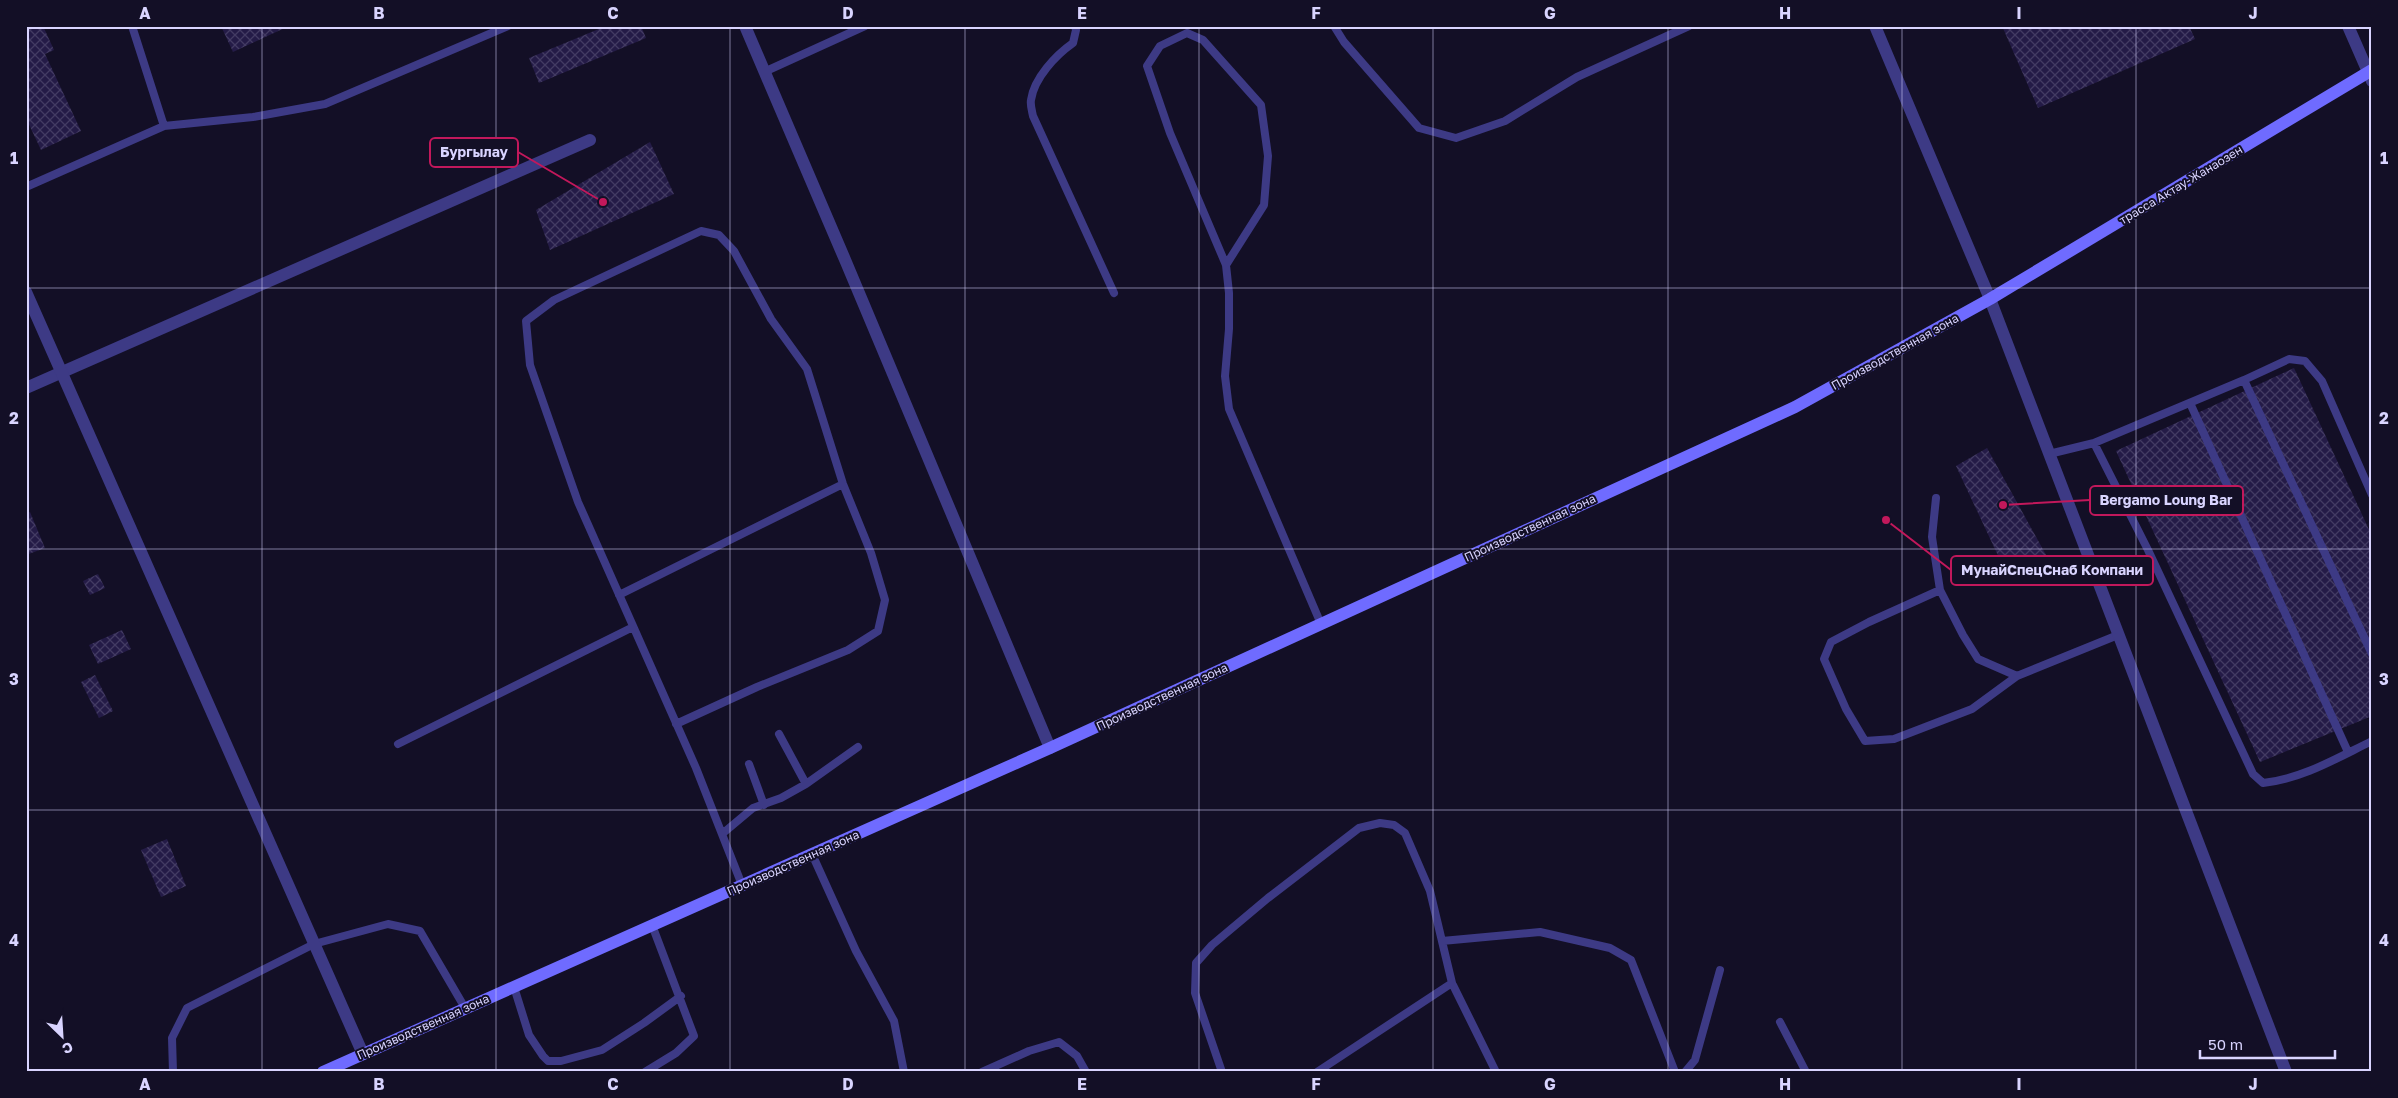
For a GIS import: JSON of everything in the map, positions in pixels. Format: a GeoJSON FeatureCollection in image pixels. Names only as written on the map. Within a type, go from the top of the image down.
{"type":"FeatureCollection","features":[{"type":"Feature","properties":{"kind":"main road","name":"трасса Актау-Жанаозен"},"geometry":{"type":"LineString","coordinates":[[1990,300],[2371,75]]}},
{"type":"Feature","properties":{"kind":"main road","name":"Производственная зона"},"geometry":{"type":"LineString","coordinates":[[323,1072],[1050,748],[1795,406],[1990,300]]}},
{"type":"Feature","properties":{"kind":"street"},"geometry":{"type":"LineString","coordinates":[[745,26],[1050,748]]}},
{"type":"Feature","properties":{"kind":"street"},"geometry":{"type":"LineString","coordinates":[[2348,26],[2371,75]]}},
{"type":"Feature","properties":{"kind":"street"},"geometry":{"type":"LineString","coordinates":[[1878,27],[1990,300],[2286,1072]]}},
{"type":"Feature","properties":{"kind":"street"},"geometry":{"type":"LineString","coordinates":[[26,388],[590,140]]}},
{"type":"Feature","properties":{"kind":"street"},"geometry":{"type":"LineString","coordinates":[[26,292],[363,1054]]}},
{"type":"Feature","properties":{"kind":"lane"},"geometry":{"type":"LineString","coordinates":[[132,26],[164,126]]}},
{"type":"Feature","properties":{"kind":"lane"},"geometry":{"type":"LineString","coordinates":[[26,188],[164,126],[253,117],[325,104],[508,26]]}},
{"type":"Feature","properties":{"kind":"lane"},"geometry":{"type":"LineString","coordinates":[[764,72],[865,26]]}},
{"type":"Feature","properties":{"kind":"lane"},"geometry":{"type":"LineString","coordinates":[[1075,26],[1074,43],[1058,54],[1037,84],[1030,101],[1033,116],[1114,293]]}},
{"type":"Feature","properties":{"kind":"lane"},"geometry":{"type":"LineString","coordinates":[[1334,26],[1344,42],[1419,128],[1456,138],[1505,121],[1578,77],[1689,26]]}},
{"type":"Feature","properties":{"kind":"lane"},"geometry":{"type":"LineString","coordinates":[[1226,265],[1264,205],[1268,156],[1261,105],[1203,40],[1187,33],[1160,46],[1147,66],[1170,133],[1226,265],[1229,293],[1229,329],[1225,376],[1229,409],[1321,624]]}},
{"type":"Feature","properties":{"kind":"lane"},"geometry":{"type":"LineString","coordinates":[[676,724],[757,687],[848,650],[878,630],[885,600],[871,553],[843,484],[807,369],[770,319],[734,251],[719,235],[701,231],[554,300],[526,321],[530,365],[578,502],[676,724],[742,885]]}},
{"type":"Feature","properties":{"kind":"lane"},"geometry":{"type":"LineString","coordinates":[[2050,454],[2094,443],[2190,404],[2289,359],[2305,361],[2322,381],[2372,495]]}},
{"type":"Feature","properties":{"kind":"lane"},"geometry":{"type":"LineString","coordinates":[[2244,380],[2372,654]]}},
{"type":"Feature","properties":{"kind":"lane"},"geometry":{"type":"LineString","coordinates":[[2190,404],[2348,752]]}},
{"type":"Feature","properties":{"kind":"lane"},"geometry":{"type":"LineString","coordinates":[[2094,443],[2148,550],[2253,774],[2263,783],[2281,781],[2372,741]]}},
{"type":"Feature","properties":{"kind":"lane"},"geometry":{"type":"LineString","coordinates":[[619,595],[843,484]]}},
{"type":"Feature","properties":{"kind":"lane"},"geometry":{"type":"LineString","coordinates":[[1936,498],[1932,537],[1940,590],[1963,635],[1978,659],[2016,676]]}},
{"type":"Feature","properties":{"kind":"lane"},"geometry":{"type":"LineString","coordinates":[[1940,590],[1869,622],[1831,642],[1824,659],[1846,709],[1865,741],[1894,739],[1972,709],[2016,676],[2118,635]]}},
{"type":"Feature","properties":{"kind":"lane"},"geometry":{"type":"LineString","coordinates":[[398,744],[633,627]]}},
{"type":"Feature","properties":{"kind":"lane"},"geometry":{"type":"LineString","coordinates":[[779,734],[806,784]]}},
{"type":"Feature","properties":{"kind":"lane"},"geometry":{"type":"LineString","coordinates":[[722,834],[753,808],[781,798],[806,784],[858,747]]}},
{"type":"Feature","properties":{"kind":"lane"},"geometry":{"type":"LineString","coordinates":[[748,764],[764,804]]}},
{"type":"Feature","properties":{"kind":"lane"},"geometry":{"type":"LineString","coordinates":[[1222,1072],[1195,993],[1196,962],[1212,945],[1261,904],[1359,828],[1380,823],[1394,825],[1405,833],[1430,891],[1452,983],[1496,1072]]}},
{"type":"Feature","properties":{"kind":"lane"},"geometry":{"type":"LineString","coordinates":[[812,854],[856,951],[894,1021],[904,1072]]}},
{"type":"Feature","properties":{"kind":"lane"},"geometry":{"type":"LineString","coordinates":[[173,1072],[172,1038],[187,1008],[314,944],[388,924],[420,931],[466,1008]]}},
{"type":"Feature","properties":{"kind":"lane"},"geometry":{"type":"LineString","coordinates":[[645,1072],[676,1053],[694,1036],[652,925]]}},
{"type":"Feature","properties":{"kind":"lane"},"geometry":{"type":"LineString","coordinates":[[1442,941],[1540,932],[1610,948],[1631,960],[1675,1072]]}},
{"type":"Feature","properties":{"kind":"lane"},"geometry":{"type":"LineString","coordinates":[[1685,1072],[1694,1060],[1720,970]]}},
{"type":"Feature","properties":{"kind":"lane"},"geometry":{"type":"LineString","coordinates":[[1317,1072],[1452,983]]}},
{"type":"Feature","properties":{"kind":"lane"},"geometry":{"type":"LineString","coordinates":[[514,987],[529,1035],[548,1061],[561,1061],[602,1050],[644,1024],[680,996]]}},
{"type":"Feature","properties":{"kind":"lane"},"geometry":{"type":"LineString","coordinates":[[1780,1022],[1806,1072]]}},
{"type":"Feature","properties":{"kind":"lane"},"geometry":{"type":"LineString","coordinates":[[982,1072],[1029,1051],[1059,1042],[1078,1056],[1086,1072]]}},
{"type":"Feature","properties":{"kind":"building"},"geometry":{"type":"Polygon","coordinates":[[[26,26],[43,26],[54,50],[45,54],[81,131],[41,150],[26,118],[26,26]]]}},
{"type":"Feature","properties":{"kind":"building"},"geometry":{"type":"Polygon","coordinates":[[[221,26],[289,26],[233,52],[221,26]]]}},
{"type":"Feature","properties":{"kind":"building"},"geometry":{"type":"Polygon","coordinates":[[[606,26],[641,26],[646,38],[539,83],[529,58],[606,26]]]}},
{"type":"Feature","properties":{"kind":"building"},"geometry":{"type":"Polygon","coordinates":[[[2002,26],[2189,26],[2195,39],[2038,108],[2002,26]]]}},
{"type":"Feature","properties":{"kind":"building"},"geometry":{"type":"Polygon","coordinates":[[[650,142],[674,194],[550,250],[536,210],[650,142]]]}},
{"type":"Feature","properties":{"kind":"building"},"geometry":{"type":"Polygon","coordinates":[[[2294,368],[2372,536],[2372,716],[2260,762],[2116,451],[2294,368]]]}},
{"type":"Feature","properties":{"kind":"building"},"geometry":{"type":"Polygon","coordinates":[[[1987,448],[2051,564],[2009,579],[1956,466],[1987,448]]]}},
{"type":"Feature","properties":{"kind":"building"},"geometry":{"type":"Polygon","coordinates":[[[30,512],[45,548],[26,555],[26,514],[30,512]]]}},
{"type":"Feature","properties":{"kind":"building"},"geometry":{"type":"Polygon","coordinates":[[[98,574],[105,588],[90,595],[83,581],[98,574]]]}},
{"type":"Feature","properties":{"kind":"building"},"geometry":{"type":"Polygon","coordinates":[[[122,630],[131,649],[98,664],[89,645],[122,630]]]}},
{"type":"Feature","properties":{"kind":"building"},"geometry":{"type":"Polygon","coordinates":[[[95,675],[113,711],[99,718],[81,682],[95,675]]]}},
{"type":"Feature","properties":{"kind":"building"},"geometry":{"type":"Polygon","coordinates":[[[167,839],[186,886],[161,897],[141,850],[167,839]]]}},
{"type":"Feature","properties":{"kind":"place","name":"Бургылау"},"geometry":{"type":"Point","coordinates":[603,202]}},
{"type":"Feature","properties":{"kind":"place","name":"Bergamo Loung Bar"},"geometry":{"type":"Point","coordinates":[2003,505]}},
{"type":"Feature","properties":{"kind":"place","name":"МунайСпецСнаб Компани"},"geometry":{"type":"Point","coordinates":[1886,520]}}]}
